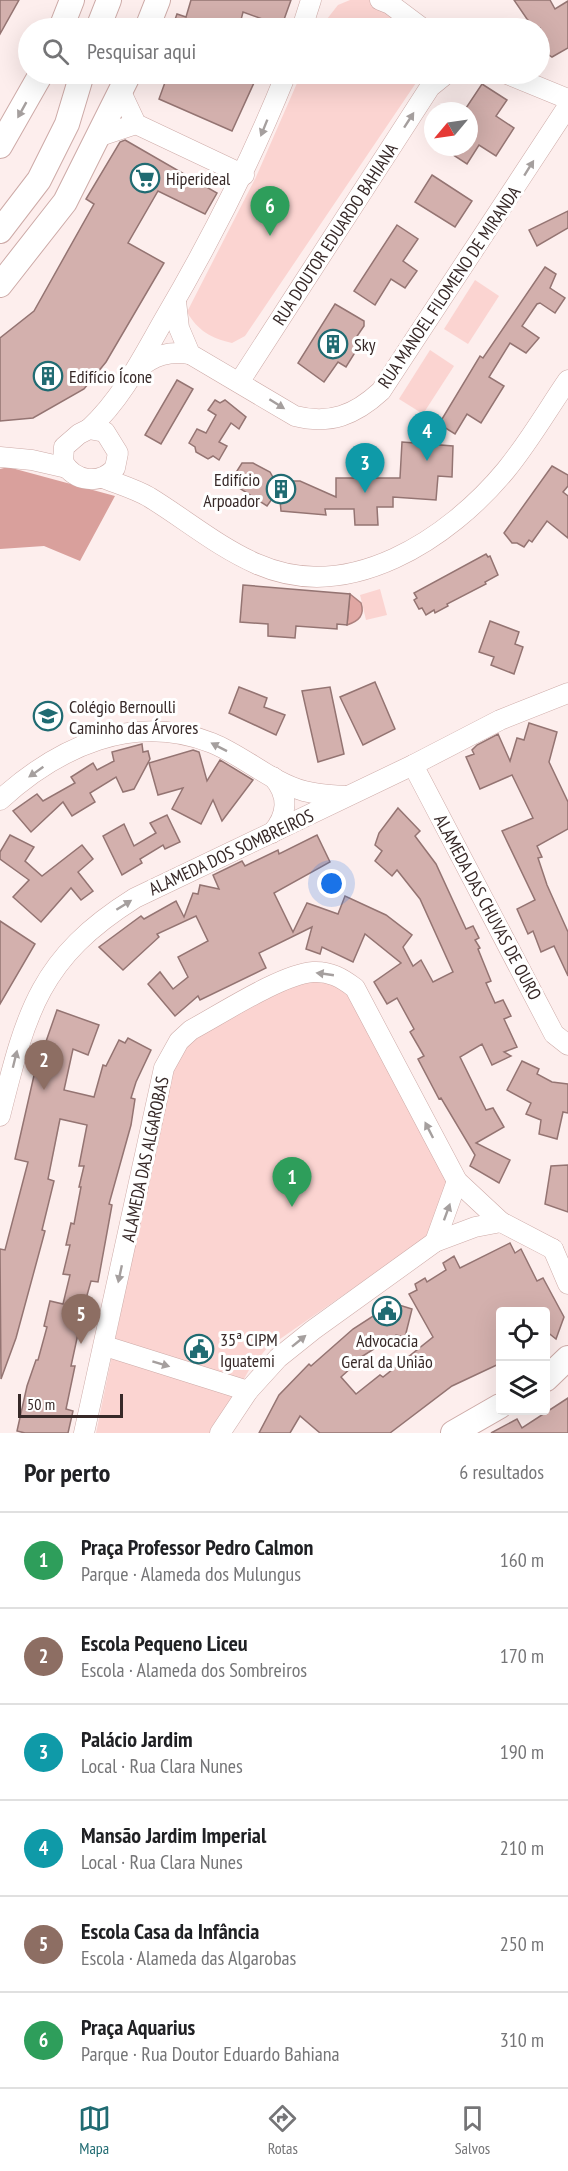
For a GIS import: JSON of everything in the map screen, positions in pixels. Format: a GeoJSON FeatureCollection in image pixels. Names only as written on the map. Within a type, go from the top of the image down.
{"type":"FeatureCollection","features":[{"type":"Feature","properties":{"kind":"main road"},"geometry":{"type":"LineString","coordinates":[[65,18],[72,0]]}},
{"type":"Feature","properties":{"kind":"main road"},"geometry":{"type":"LineString","coordinates":[[102,18],[109,0]]}},
{"type":"Feature","properties":{"kind":"main road"},"geometry":{"type":"LineString","coordinates":[[151,18],[158,0]]}},
{"type":"Feature","properties":{"kind":"main road"},"geometry":{"type":"LineString","coordinates":[[0,146],[35,84]]}},
{"type":"Feature","properties":{"kind":"main road"},"geometry":{"type":"LineString","coordinates":[[0,206],[77,84]]}},
{"type":"Feature","properties":{"kind":"main road"},"geometry":{"type":"LineString","coordinates":[[0,231],[39,180],[67,124],[79,84]]}},
{"type":"Feature","properties":{"kind":"main road"},"geometry":{"type":"LineString","coordinates":[[0,285],[65,202],[125,84]]}},
{"type":"Feature","properties":{"kind":"main road"},"geometry":{"type":"LineString","coordinates":[[0,264],[100,136]]}},
{"type":"Feature","properties":{"kind":"main road"},"geometry":{"type":"LineString","coordinates":[[550,1375],[568,1358]]}},
{"type":"Feature","properties":{"kind":"main road"},"geometry":{"type":"LineString","coordinates":[[550,1383],[568,1375]]}},
{"type":"Feature","properties":{"kind":"main road"},"geometry":{"type":"LineString","coordinates":[[453,1433],[496,1409]]}},
{"type":"Feature","properties":{"kind":"street"},"geometry":{"type":"LineString","coordinates":[[386,1],[409,18]]}},
{"type":"Feature","properties":{"kind":"street"},"geometry":{"type":"LineString","coordinates":[[307,18],[314,2]]}},
{"type":"Feature","properties":{"kind":"street"},"geometry":{"type":"LineString","coordinates":[[125,84],[136,124]]}},
{"type":"Feature","properties":{"kind":"street"},"geometry":{"type":"LineString","coordinates":[[32,460],[64,447],[88,429],[110,410],[138,369],[244,175],[282,84]]}},
{"type":"Feature","properties":{"kind":"street","name":"RUA DOUTOR EDUARDO BAHIANA"},"geometry":{"type":"LineString","coordinates":[[240,381],[429,84]]}},
{"type":"Feature","properties":{"kind":"street"},"geometry":{"type":"LineString","coordinates":[[531,84],[568,99]]}},
{"type":"Feature","properties":{"kind":"street","name":"RUA MANOEL FILOMENO DE MIRANDA"},"geometry":{"type":"LineString","coordinates":[[190,354],[240,381],[295,416],[311,420],[328,420],[350,415],[366,405],[381,391],[568,106]]}},
{"type":"Feature","properties":{"kind":"street"},"geometry":{"type":"LineString","coordinates":[[100,136],[136,124],[244,175]]}},
{"type":"Feature","properties":{"kind":"street"},"geometry":{"type":"LineString","coordinates":[[176,301],[179,328],[190,354]]}},
{"type":"Feature","properties":{"kind":"street"},"geometry":{"type":"LineString","coordinates":[[138,369],[161,354],[175,352],[190,354]]}},
{"type":"Feature","properties":{"kind":"street"},"geometry":{"type":"LineString","coordinates":[[0,457],[32,460],[67,468],[85,478],[103,478],[146,495],[257,564],[285,573],[319,578],[350,573],[381,564],[449,526],[475,504],[507,469],[568,380]]}},
{"type":"Feature","properties":{"kind":"street"},"geometry":{"type":"LineString","coordinates":[[103,478],[115,468],[118,461],[118,453],[111,439],[110,410]]}},
{"type":"Feature","properties":{"kind":"street"},"geometry":{"type":"LineString","coordinates":[[88,429],[96,429],[111,439]]}},
{"type":"Feature","properties":{"kind":"street"},"geometry":{"type":"LineString","coordinates":[[64,447],[63,462],[67,468]]}},
{"type":"Feature","properties":{"kind":"street"},"geometry":{"type":"LineString","coordinates":[[118,461],[146,495]]}},
{"type":"Feature","properties":{"kind":"street","name":"ALAMEDA DOS SOMBREIROS"},"geometry":{"type":"LineString","coordinates":[[0,1116],[20,1038],[32,1007],[49,977],[82,935],[135,898],[413,765],[500,720],[567,697]]}},
{"type":"Feature","properties":{"kind":"street"},"geometry":{"type":"LineString","coordinates":[[0,800],[61,756],[92,740],[127,732],[166,732],[211,742],[303,791],[348,796]]}},
{"type":"Feature","properties":{"kind":"street","name":"ALAMEDA DAS CHUVAS DE OURO"},"geometry":{"type":"LineString","coordinates":[[413,765],[554,1034],[568,1045]]}},
{"type":"Feature","properties":{"kind":"street"},"geometry":{"type":"LineString","coordinates":[[271,774],[280,784],[285,797],[285,810],[281,823],[272,833]]}},
{"type":"Feature","properties":{"kind":"street","name":"ALAMEDA DAS ALGAROBAS"},"geometry":{"type":"LineString","coordinates":[[84,1433],[105,1347],[164,1068],[179,1041],[191,1030],[287,979],[312,972],[322,972],[340,976],[356,988],[458,1181],[501,1222],[560,1246]]}},
{"type":"Feature","properties":{"kind":"street"},"geometry":{"type":"LineString","coordinates":[[435,1242],[458,1181]]}},
{"type":"Feature","properties":{"kind":"street"},"geometry":{"type":"LineString","coordinates":[[220,1433],[248,1391],[278,1358],[313,1330],[435,1242],[475,1227],[501,1222]]}},
{"type":"Feature","properties":{"kind":"street"},"geometry":{"type":"LineString","coordinates":[[560,1246],[567,1275]]}},
{"type":"Feature","properties":{"kind":"street"},"geometry":{"type":"LineString","coordinates":[[105,1347],[248,1391]]}},
{"type":"Feature","properties":{"kind":"shaded area"},"geometry":{"type":"Polygon","coordinates":[[[350,0],[369,0],[398,18],[328,18],[338,5],[350,0]]]}},
{"type":"Feature","properties":{"kind":"shaded area"},"geometry":{"type":"Polygon","coordinates":[[[297,84],[415,84],[245,336],[232,343],[211,336],[191,319],[187,312],[256,177],[297,84]]]}},
{"type":"Feature","properties":{"kind":"shaded area"},"geometry":{"type":"Polygon","coordinates":[[[475,280],[499,296],[468,344],[444,329],[475,280]]]}},
{"type":"Feature","properties":{"kind":"shaded area"},"geometry":{"type":"Polygon","coordinates":[[[430,350],[454,366],[423,414],[399,399],[430,350]]]}},
{"type":"Feature","properties":{"kind":"shaded area"},"geometry":{"type":"Polygon","coordinates":[[[8,467],[115,496],[80,561],[44,546],[0,549],[0,469],[8,467]]]}},
{"type":"Feature","properties":{"kind":"shaded area"},"geometry":{"type":"Polygon","coordinates":[[[380,589],[387,615],[366,620],[360,595],[380,589]]]}},
{"type":"Feature","properties":{"kind":"shaded area"},"geometry":{"type":"Polygon","coordinates":[[[350,594],[361,603],[362,611],[355,622],[347,625],[350,594]]]}},
{"type":"Feature","properties":{"kind":"shaded area"},"geometry":{"type":"Polygon","coordinates":[[[304,975],[348,985],[447,1182],[436,1231],[267,1348],[249,1370],[214,1433],[96,1433],[166,1092],[185,1040],[304,975]]]}},
{"type":"Feature","properties":{"kind":"building"},"geometry":{"type":"Polygon","coordinates":[[[0,0],[19,0],[0,34],[0,0]]]}},
{"type":"Feature","properties":{"kind":"building"},"geometry":{"type":"Polygon","coordinates":[[[191,0],[291,0],[285,18],[260,18],[243,12],[242,18],[176,18],[177,14],[186,17],[191,0]]]}},
{"type":"Feature","properties":{"kind":"building"},"geometry":{"type":"Polygon","coordinates":[[[514,0],[550,0],[555,9],[568,1],[568,48],[552,57],[550,56],[550,18],[526,18],[514,0]]]}},
{"type":"Feature","properties":{"kind":"building"},"geometry":{"type":"Polygon","coordinates":[[[164,84],[253,84],[232,131],[159,99],[164,84]]]}},
{"type":"Feature","properties":{"kind":"building"},"geometry":{"type":"Polygon","coordinates":[[[482,84],[507,100],[496,116],[514,128],[496,156],[479,145],[478,147],[478,102],[470,102],[482,84]]]}},
{"type":"Feature","properties":{"kind":"building"},"geometry":{"type":"Polygon","coordinates":[[[125,140],[217,193],[205,214],[158,191],[128,243],[164,263],[106,362],[84,389],[33,418],[0,421],[0,338],[34,311],[94,204],[86,199],[120,142],[125,140]]]}},
{"type":"Feature","properties":{"kind":"building"},"geometry":{"type":"Polygon","coordinates":[[[455,156],[472,156],[467,164],[455,156]]]}},
{"type":"Feature","properties":{"kind":"building"},"geometry":{"type":"Polygon","coordinates":[[[432,175],[472,201],[455,227],[415,202],[432,175]]]}},
{"type":"Feature","properties":{"kind":"building"},"geometry":{"type":"Polygon","coordinates":[[[568,211],[568,228],[537,246],[529,230],[568,211]]]}},
{"type":"Feature","properties":{"kind":"building"},"geometry":{"type":"Polygon","coordinates":[[[397,225],[418,239],[403,261],[417,271],[405,288],[391,279],[375,305],[354,291],[397,225]]]}},
{"type":"Feature","properties":{"kind":"building"},"geometry":{"type":"Polygon","coordinates":[[[545,267],[556,274],[550,288],[565,298],[555,313],[540,303],[537,304],[522,326],[539,338],[526,353],[510,343],[489,377],[504,386],[481,423],[467,414],[455,434],[439,424],[480,356],[483,358],[545,267]]]}},
{"type":"Feature","properties":{"kind":"building","name":"Sky"},"geometry":{"type":"Polygon","coordinates":[[[335,304],[364,321],[364,326],[353,342],[359,346],[346,367],[338,362],[324,382],[298,363],[335,304]]]}},
{"type":"Feature","properties":{"kind":"building"},"geometry":{"type":"Polygon","coordinates":[[[177,380],[193,389],[161,444],[145,435],[177,380]]]}},
{"type":"Feature","properties":{"kind":"building"},"geometry":{"type":"Polygon","coordinates":[[[215,400],[220,403],[225,400],[246,417],[239,429],[231,423],[219,442],[227,446],[219,460],[213,456],[208,459],[196,452],[195,447],[189,443],[197,429],[206,433],[216,415],[208,410],[215,400]]]}},
{"type":"Feature","properties":{"kind":"building"},"geometry":{"type":"Polygon","coordinates":[[[402,442],[453,446],[452,477],[438,476],[436,500],[393,497],[393,507],[377,507],[378,525],[355,525],[354,509],[325,509],[326,515],[281,511],[279,489],[267,506],[230,482],[242,463],[253,463],[270,472],[279,488],[289,481],[300,481],[336,497],[336,478],[400,478],[402,442]]]}},
{"type":"Feature","properties":{"kind":"building"},"geometry":{"type":"Polygon","coordinates":[[[552,466],[568,475],[568,486],[563,492],[568,496],[568,538],[547,521],[532,542],[529,540],[524,547],[512,543],[504,533],[552,466]]]}},
{"type":"Feature","properties":{"kind":"building"},"geometry":{"type":"Polygon","coordinates":[[[486,554],[490,556],[498,575],[435,613],[434,610],[426,615],[422,608],[419,609],[414,600],[417,598],[414,593],[486,554]]]}},
{"type":"Feature","properties":{"kind":"building"},"geometry":{"type":"Polygon","coordinates":[[[243,585],[350,594],[347,625],[337,624],[337,629],[296,626],[295,638],[268,636],[268,624],[240,622],[243,585]]]}},
{"type":"Feature","properties":{"kind":"building"},"geometry":{"type":"Polygon","coordinates":[[[490,621],[519,632],[515,644],[523,647],[514,674],[491,665],[494,657],[479,652],[490,621]]]}},
{"type":"Feature","properties":{"kind":"building"},"geometry":{"type":"Polygon","coordinates":[[[375,682],[395,729],[363,745],[340,697],[375,682]]]}},
{"type":"Feature","properties":{"kind":"building"},"geometry":{"type":"Polygon","coordinates":[[[239,687],[267,698],[264,707],[285,715],[276,735],[229,713],[239,687]]]}},
{"type":"Feature","properties":{"kind":"building"},"geometry":{"type":"Polygon","coordinates":[[[330,687],[344,754],[318,762],[302,691],[330,687]]]}},
{"type":"Feature","properties":{"kind":"building"},"geometry":{"type":"Polygon","coordinates":[[[529,723],[557,732],[549,762],[568,802],[568,829],[537,846],[542,857],[538,858],[547,885],[568,932],[568,976],[554,946],[541,952],[533,931],[528,934],[517,909],[535,900],[502,831],[533,818],[512,775],[480,789],[466,757],[474,754],[472,750],[477,745],[498,734],[510,761],[517,738],[524,740],[529,723]]]}},
{"type":"Feature","properties":{"kind":"building"},"geometry":{"type":"Polygon","coordinates":[[[142,744],[143,752],[148,751],[150,759],[134,789],[123,792],[116,777],[90,793],[95,802],[72,816],[63,802],[31,832],[13,811],[37,794],[43,801],[75,783],[71,777],[93,763],[97,770],[114,761],[112,752],[142,744]]]}},
{"type":"Feature","properties":{"kind":"building"},"geometry":{"type":"Polygon","coordinates":[[[193,750],[199,752],[207,781],[220,760],[253,780],[222,821],[213,800],[201,824],[172,809],[183,788],[158,795],[149,763],[193,750]]]}},
{"type":"Feature","properties":{"kind":"building"},"geometry":{"type":"Polygon","coordinates":[[[398,808],[420,831],[415,836],[436,864],[466,929],[473,926],[479,938],[475,940],[491,981],[486,983],[495,1003],[503,1000],[511,1016],[504,1019],[517,1047],[504,1052],[511,1056],[492,1065],[482,1044],[460,1057],[486,1110],[493,1108],[504,1127],[476,1143],[510,1160],[499,1183],[470,1166],[475,1155],[441,1098],[439,1099],[418,1059],[424,1056],[410,1032],[414,1029],[397,998],[387,1004],[374,982],[401,963],[365,934],[353,962],[322,947],[320,954],[306,949],[312,927],[259,953],[266,968],[200,1000],[198,996],[175,1016],[148,984],[160,972],[173,989],[188,977],[178,957],[208,941],[196,916],[157,934],[159,937],[123,970],[99,947],[141,916],[144,919],[176,901],[184,917],[193,893],[198,894],[200,885],[219,889],[213,875],[242,861],[245,866],[278,850],[279,854],[317,835],[330,862],[274,893],[293,932],[307,903],[338,914],[345,896],[386,915],[412,935],[403,947],[413,966],[421,960],[433,982],[453,972],[420,899],[397,870],[392,876],[375,861],[382,851],[375,845],[379,833],[398,808]]]}},
{"type":"Feature","properties":{"kind":"building"},"geometry":{"type":"Polygon","coordinates":[[[167,815],[180,842],[165,849],[163,845],[140,859],[142,863],[122,875],[103,836],[124,824],[134,846],[156,833],[150,823],[167,815]]]}},
{"type":"Feature","properties":{"kind":"building"},"geometry":{"type":"Polygon","coordinates":[[[10,835],[34,847],[25,861],[42,876],[82,845],[93,859],[78,872],[93,891],[81,900],[71,888],[41,922],[13,897],[29,880],[0,859],[0,852],[10,835]]]}},
{"type":"Feature","properties":{"kind":"building"},"geometry":{"type":"Polygon","coordinates":[[[0,921],[35,944],[0,1004],[0,921]]]}},
{"type":"Feature","properties":{"kind":"building"},"geometry":{"type":"Polygon","coordinates":[[[57,1010],[99,1025],[88,1055],[73,1049],[64,1090],[94,1097],[103,1065],[106,1066],[119,1040],[125,1043],[128,1038],[151,1050],[131,1098],[135,1099],[131,1125],[109,1204],[112,1205],[98,1282],[91,1281],[84,1306],[71,1366],[75,1366],[66,1409],[73,1411],[68,1433],[25,1433],[17,1431],[27,1386],[36,1360],[38,1360],[47,1327],[44,1326],[50,1301],[63,1304],[70,1275],[63,1274],[70,1245],[66,1245],[71,1223],[74,1224],[81,1187],[79,1187],[84,1166],[79,1166],[87,1125],[60,1119],[48,1179],[54,1181],[42,1230],[45,1231],[16,1338],[1,1379],[0,1249],[5,1250],[28,1162],[15,1159],[40,1049],[43,1050],[57,1010]]]}},
{"type":"Feature","properties":{"kind":"building"},"geometry":{"type":"Polygon","coordinates":[[[522,1061],[539,1069],[537,1074],[552,1082],[568,1084],[568,1113],[563,1112],[557,1139],[539,1134],[541,1120],[526,1114],[531,1103],[507,1090],[522,1061]]]}},
{"type":"Feature","properties":{"kind":"building"},"geometry":{"type":"Polygon","coordinates":[[[568,1165],[568,1212],[545,1204],[551,1166],[568,1165]]]}},
{"type":"Feature","properties":{"kind":"building"},"geometry":{"type":"Polygon","coordinates":[[[510,1243],[515,1253],[521,1249],[537,1281],[543,1278],[564,1317],[556,1339],[550,1334],[550,1307],[496,1307],[496,1365],[452,1386],[390,1433],[320,1433],[300,1416],[290,1433],[259,1433],[279,1395],[309,1364],[311,1366],[353,1329],[381,1311],[383,1300],[412,1309],[405,1337],[396,1335],[350,1364],[352,1367],[341,1377],[356,1394],[380,1375],[383,1377],[433,1337],[409,1294],[417,1290],[415,1284],[425,1278],[427,1282],[446,1270],[443,1263],[454,1256],[460,1268],[510,1243]]]}},
{"type":"Feature","properties":{"kind":"building"},"geometry":{"type":"Polygon","coordinates":[[[568,1398],[568,1433],[491,1433],[517,1419],[522,1428],[542,1415],[550,1415],[550,1410],[568,1398]]]}},
{"type":"Feature","properties":{"kind":"place","name":"Hiperideal"},"geometry":{"type":"Point","coordinates":[145,178]}},
{"type":"Feature","properties":{"kind":"place","name":"Praça Aquarius"},"geometry":{"type":"Point","coordinates":[270,236]}},
{"type":"Feature","properties":{"kind":"place","name":"Sky"},"geometry":{"type":"Point","coordinates":[333,344]}},
{"type":"Feature","properties":{"kind":"place","name":"Edifício Ícone"},"geometry":{"type":"Point","coordinates":[48,376]}},
{"type":"Feature","properties":{"kind":"place","name":"Mansão Jardim Imperial"},"geometry":{"type":"Point","coordinates":[427,461]}},
{"type":"Feature","properties":{"kind":"place","name":"Edifício Arpoador"},"geometry":{"type":"Point","coordinates":[281,489]}},
{"type":"Feature","properties":{"kind":"place","name":"Palácio Jardim"},"geometry":{"type":"Point","coordinates":[365,493]}},
{"type":"Feature","properties":{"kind":"place","name":"Colégio Bernoulli Caminho das Árvores"},"geometry":{"type":"Point","coordinates":[48,716]}},
{"type":"Feature","properties":{"kind":"place","name":"Escola Pequeno Liceu"},"geometry":{"type":"Point","coordinates":[44,1090]}},
{"type":"Feature","properties":{"kind":"place","name":"Praça Professor Pedro Calmon"},"geometry":{"type":"Point","coordinates":[292,1207]}},
{"type":"Feature","properties":{"kind":"place","name":"Advocacia Geral da União"},"geometry":{"type":"Point","coordinates":[387,1311]}},
{"type":"Feature","properties":{"kind":"place","name":"Escola Casa da Infância"},"geometry":{"type":"Point","coordinates":[81,1344]}},
{"type":"Feature","properties":{"kind":"place","name":"35ª CIPM Iguatemi"},"geometry":{"type":"Point","coordinates":[199,1349]}}]}
